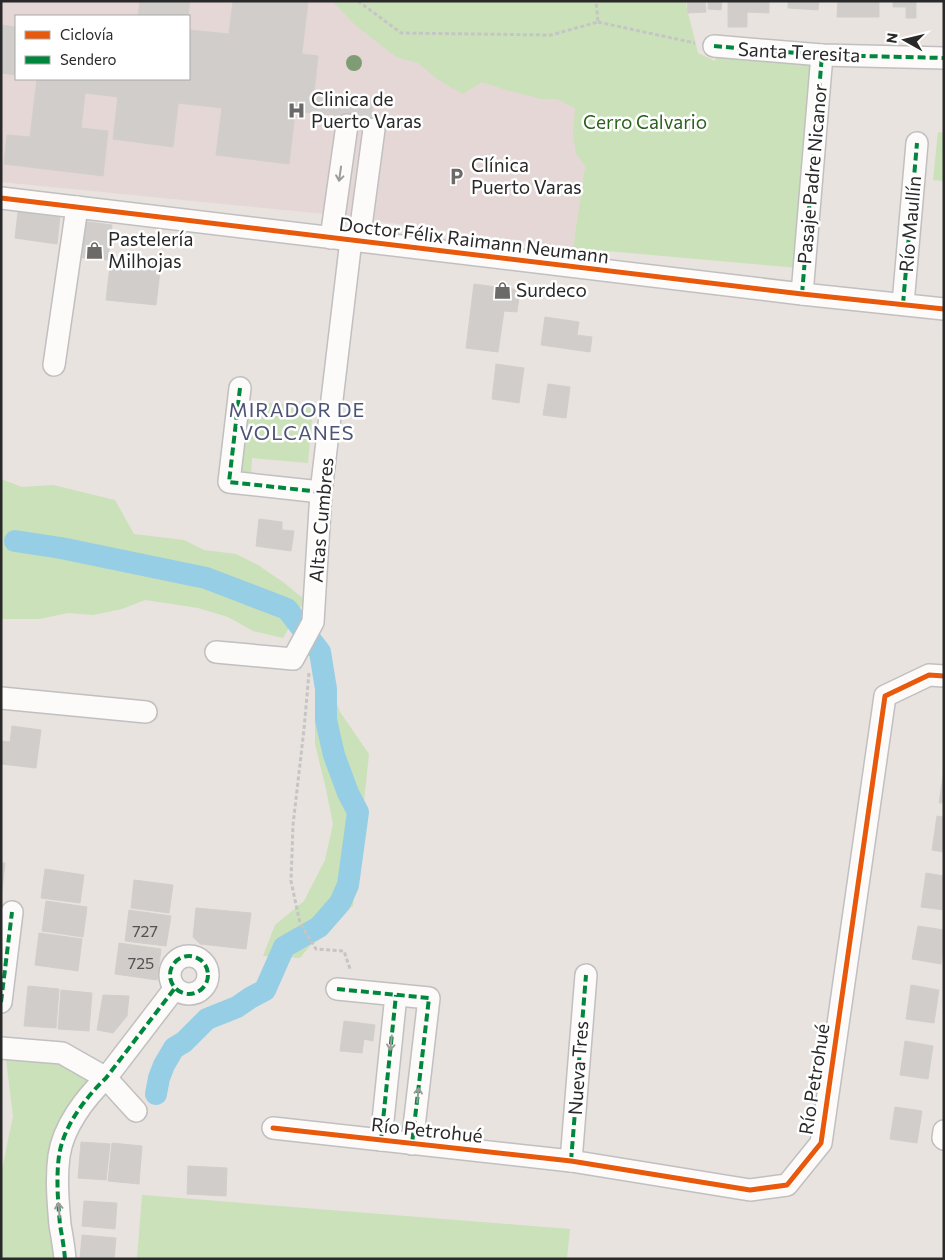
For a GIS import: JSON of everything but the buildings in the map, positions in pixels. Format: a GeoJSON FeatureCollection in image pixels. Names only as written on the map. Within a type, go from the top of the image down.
{"type":"FeatureCollection","features":[{"type":"Feature","properties":{"kind":"street","name":"Santa Teresita"},"geometry":{"type":"LineString","coordinates":[[714,46],[822,54],[944,58]]}},
{"type":"Feature","properties":{"kind":"street","name":"Pasaje Padre Nicanor"},"geometry":{"type":"LineString","coordinates":[[802,294],[822,54]]}},
{"type":"Feature","properties":{"kind":"street"},"geometry":{"type":"LineString","coordinates":[[346,125],[347,240]]}},
{"type":"Feature","properties":{"kind":"street"},"geometry":{"type":"LineString","coordinates":[[347,240],[374,129]]}},
{"type":"Feature","properties":{"kind":"street","name":"Río Maullín"},"geometry":{"type":"LineString","coordinates":[[903,304],[918,144]]}},
{"type":"Feature","properties":{"kind":"street","name":"Doctor Félix Raimann Neumann"},"geometry":{"type":"LineString","coordinates":[[1,198],[802,294],[944,309]]}},
{"type":"Feature","properties":{"kind":"street"},"geometry":{"type":"LineString","coordinates":[[54,365],[77,207]]}},
{"type":"Feature","properties":{"kind":"street","name":"Altas Cumbres"},"geometry":{"type":"LineString","coordinates":[[293,659],[313,622],[321,492],[347,240]]}},
{"type":"Feature","properties":{"kind":"street"},"geometry":{"type":"LineString","coordinates":[[240,388],[229,482],[321,492]]}},
{"type":"Feature","properties":{"kind":"street"},"geometry":{"type":"LineString","coordinates":[[216,652],[293,659]]}},
{"type":"Feature","properties":{"kind":"street","name":"Río Petrohué"},"geometry":{"type":"LineString","coordinates":[[273,1128],[571,1161],[750,1190],[787,1185],[821,1143],[885,696],[929,675],[944,676]]}},
{"type":"Feature","properties":{"kind":"street"},"geometry":{"type":"LineString","coordinates":[[1,698],[146,712]]}},
{"type":"Feature","properties":{"kind":"street"},"geometry":{"type":"LineString","coordinates":[[1,1002],[12,912]]}},
{"type":"Feature","properties":{"kind":"street","name":"Nueva Tres"},"geometry":{"type":"LineString","coordinates":[[571,1161],[586,975]]}},
{"type":"Feature","properties":{"kind":"street"},"geometry":{"type":"LineString","coordinates":[[65,1259],[58,1201],[59,1154],[66,1134],[75,1115],[94,1089],[106,1078],[175,988]]}},
{"type":"Feature","properties":{"kind":"street"},"geometry":{"type":"LineString","coordinates":[[346,990],[429,998],[412,1144]]}},
{"type":"Feature","properties":{"kind":"street"},"geometry":{"type":"LineString","coordinates":[[381,1140],[396,995]]}},
{"type":"Feature","properties":{"kind":"street"},"geometry":{"type":"LineString","coordinates":[[1,1048],[62,1053],[106,1078],[136,1111]]}},
{"type":"Feature","properties":{"kind":"path"},"geometry":{"type":"LineString","coordinates":[[358,1],[401,33],[551,35],[598,22],[714,46]]}},
{"type":"Feature","properties":{"kind":"path"},"geometry":{"type":"LineString","coordinates":[[596,1],[598,22]]}},
{"type":"Feature","properties":{"kind":"path"},"geometry":{"type":"LineString","coordinates":[[293,659],[309,672],[293,825],[292,881],[300,922],[316,949],[344,951],[352,975],[346,990]]}},
{"type":"Feature","properties":{"kind":"shaded area","name":"Clinica de Puerto Varas"},"geometry":{"type":"Polygon","coordinates":[[[1,1],[365,1],[597,82],[573,248],[325,214],[1,182],[1,1]]]}},
{"type":"Feature","properties":{"kind":"green space","name":"Cerro Calvario"},"geometry":{"type":"Polygon","coordinates":[[[332,1],[687,1],[686,5],[698,53],[715,61],[717,55],[814,62],[798,268],[573,248],[585,166],[576,154],[573,136],[575,108],[557,99],[542,99],[482,82],[463,94],[437,79],[418,63],[396,57],[354,24],[332,1]]]}},
{"type":"Feature","properties":{"kind":"green space"},"geometry":{"type":"Polygon","coordinates":[[[938,132],[944,133],[944,181],[933,180],[938,132]]]}},
{"type":"Feature","properties":{"kind":"green space"},"geometry":{"type":"Polygon","coordinates":[[[246,401],[313,407],[308,463],[252,458],[251,476],[239,475],[246,401]]]}},
{"type":"Feature","properties":{"kind":"green space"},"geometry":{"type":"Polygon","coordinates":[[[1,479],[22,487],[53,485],[115,500],[134,534],[184,540],[204,550],[236,554],[258,565],[305,600],[283,638],[253,631],[228,617],[198,608],[145,600],[122,609],[93,615],[68,613],[40,619],[1,619],[1,479]]]}},
{"type":"Feature","properties":{"kind":"green space"},"geometry":{"type":"Polygon","coordinates":[[[330,686],[340,712],[369,754],[353,906],[332,919],[300,958],[263,956],[275,925],[304,901],[325,860],[333,824],[315,744],[315,726],[317,702],[330,686]]]}},
{"type":"Feature","properties":{"kind":"green space"},"geometry":{"type":"Polygon","coordinates":[[[5,1051],[60,1056],[99,1080],[71,1106],[59,1259],[1,1259],[1,1175],[13,1116],[5,1051]]]}},
{"type":"Feature","properties":{"kind":"green space"},"geometry":{"type":"Polygon","coordinates":[[[142,1195],[570,1229],[567,1259],[137,1259],[142,1195]]]}},
{"type":"Feature","properties":{"kind":"waterway"},"geometry":{"type":"LineString","coordinates":[[15,541],[61,548],[206,578],[287,609],[320,652],[326,689],[326,720],[334,755],[348,793],[358,812],[348,885],[340,903],[319,927],[284,947],[265,990],[237,1007],[207,1019],[184,1042],[174,1048],[164,1065],[156,1094]]}},
{"type":"Feature","properties":{"kind":"marked path"},"geometry":{"type":"LineString","coordinates":[[714,46],[822,55],[944,58]]}},
{"type":"Feature","properties":{"kind":"marked path"},"geometry":{"type":"LineString","coordinates":[[802,294],[822,55]]}},
{"type":"Feature","properties":{"kind":"marked path"},"geometry":{"type":"LineString","coordinates":[[903,304],[917,143]]}},
{"type":"Feature","properties":{"kind":"marked path"},"geometry":{"type":"LineString","coordinates":[[240,388],[229,482],[321,492]]}},
{"type":"Feature","properties":{"kind":"marked path"},"geometry":{"type":"LineString","coordinates":[[1,1002],[12,912]]}},
{"type":"Feature","properties":{"kind":"marked path"},"geometry":{"type":"LineString","coordinates":[[189,956],[202,962],[208,975],[202,988],[189,994],[176,988],[170,975],[176,962],[189,956]]}},
{"type":"Feature","properties":{"kind":"marked path"},"geometry":{"type":"LineString","coordinates":[[571,1161],[586,975]]}},
{"type":"Feature","properties":{"kind":"marked path"},"geometry":{"type":"LineString","coordinates":[[65,1259],[60,1225],[57,1181],[59,1156],[65,1134],[83,1104],[106,1078],[175,988]]}},
{"type":"Feature","properties":{"kind":"marked path"},"geometry":{"type":"LineString","coordinates":[[337,989],[429,998],[412,1144]]}},
{"type":"Feature","properties":{"kind":"marked path"},"geometry":{"type":"LineString","coordinates":[[381,1140],[396,995]]}},
{"type":"Feature","properties":{"kind":"cycle path"},"geometry":{"type":"LineString","coordinates":[[1,198],[802,294],[944,309]]}},
{"type":"Feature","properties":{"kind":"cycle path"},"geometry":{"type":"LineString","coordinates":[[273,1128],[571,1161],[750,1190],[787,1185],[821,1143],[885,696],[929,675],[944,676]]}},
{"type":"Feature","properties":{"kind":"place","name":"Clinica de Puerto Varas"},"geometry":{"type":"Point","coordinates":[297,110]}},
{"type":"Feature","properties":{"kind":"place","name":"Clínica Puerto Varas"},"geometry":{"type":"Point","coordinates":[457,176]}},
{"type":"Feature","properties":{"kind":"place","name":"Pastelería Milhojas"},"geometry":{"type":"Point","coordinates":[94,250]}},
{"type":"Feature","properties":{"kind":"place","name":"Surdeco"},"geometry":{"type":"Point","coordinates":[502,290]}},
{"type":"Feature","properties":{"kind":"district","name":"MIRADOR DE VOLCANES"},"geometry":{"type":"Point","coordinates":[297,422]}}]}
